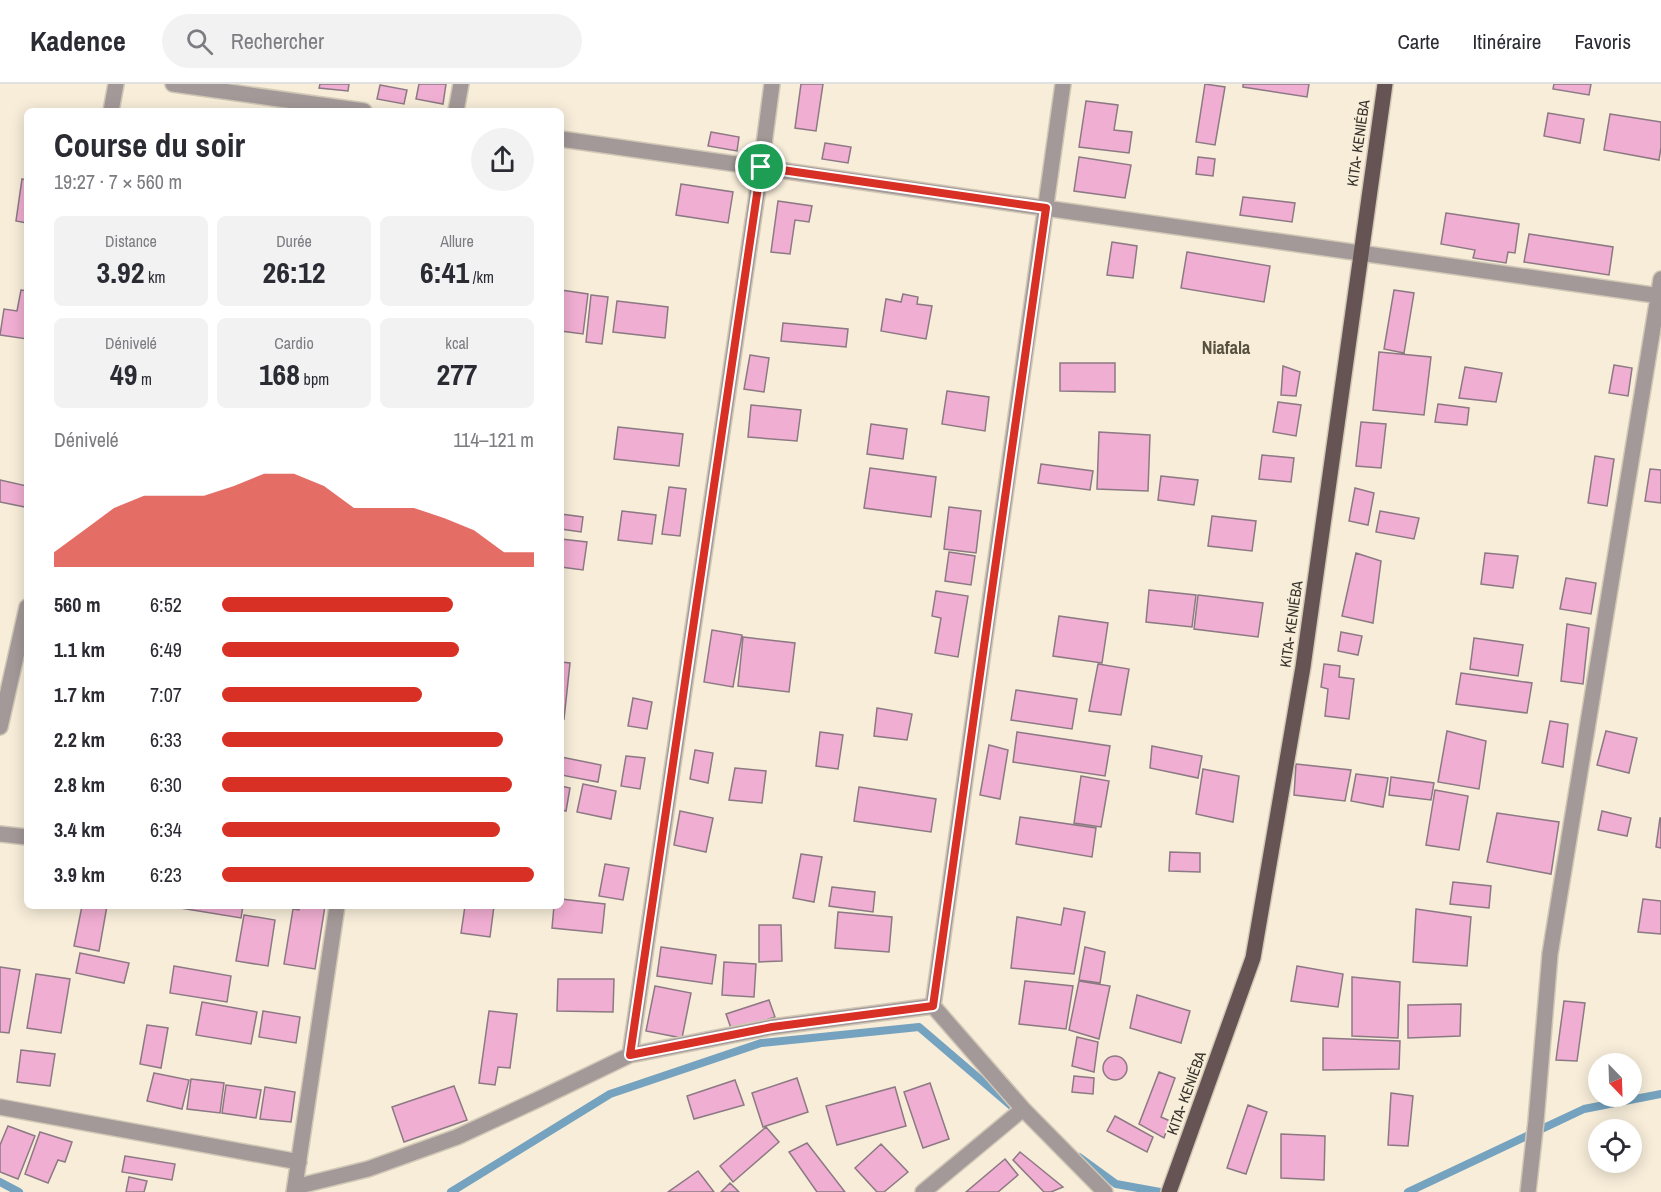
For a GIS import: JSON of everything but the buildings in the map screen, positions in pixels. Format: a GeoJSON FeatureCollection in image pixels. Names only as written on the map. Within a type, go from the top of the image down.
{"type":"FeatureCollection","features":[{"type":"Feature","properties":{"kind":"main road","name":"KITA- KENIÉBA"},"geometry":{"type":"LineString","coordinates":[[1169,1192],[1253,958],[1303,667],[1385,84]]}},
{"type":"Feature","properties":{"kind":"street"},"geometry":{"type":"LineString","coordinates":[[112,108],[116,84]]}},
{"type":"Feature","properties":{"kind":"street"},"geometry":{"type":"LineString","coordinates":[[173,84],[343,108]]}},
{"type":"Feature","properties":{"kind":"street"},"geometry":{"type":"LineString","coordinates":[[457,108],[461,84]]}},
{"type":"Feature","properties":{"kind":"street"},"geometry":{"type":"LineString","coordinates":[[630,1055],[772,84]]}},
{"type":"Feature","properties":{"kind":"street"},"geometry":{"type":"LineString","coordinates":[[1063,84],[933,1006],[1023,1109],[1105,1192]]}},
{"type":"Feature","properties":{"kind":"street"},"geometry":{"type":"LineString","coordinates":[[564,139],[1660,295]]}},
{"type":"Feature","properties":{"kind":"street"},"geometry":{"type":"LineString","coordinates":[[1528,1192],[1550,954],[1661,279]]}},
{"type":"Feature","properties":{"kind":"street"},"geometry":{"type":"LineString","coordinates":[[0,727],[24,621]]}},
{"type":"Feature","properties":{"kind":"street"},"geometry":{"type":"LineString","coordinates":[[0,834],[24,837]]}},
{"type":"Feature","properties":{"kind":"street"},"geometry":{"type":"LineString","coordinates":[[337,909],[295,1190],[368,1169],[457,1137],[630,1055],[772,1027],[933,1006]]}},
{"type":"Feature","properties":{"kind":"street"},"geometry":{"type":"LineString","coordinates":[[0,1107],[299,1162]]}},
{"type":"Feature","properties":{"kind":"street"},"geometry":{"type":"LineString","coordinates":[[923,1192],[1023,1109]]}},
{"type":"Feature","properties":{"kind":"waterway"},"geometry":{"type":"LineString","coordinates":[[451,1192],[610,1094],[761,1043],[919,1027],[1016,1110]]}},
{"type":"Feature","properties":{"kind":"waterway"},"geometry":{"type":"LineString","coordinates":[[1408,1192],[1584,1109],[1661,1094]]}},
{"type":"Feature","properties":{"kind":"waterway"},"geometry":{"type":"LineString","coordinates":[[1079,1157],[1116,1184],[1160,1192]]}},
{"type":"Feature","properties":{"kind":"waterway"},"geometry":{"type":"LineString","coordinates":[[0,1182],[19,1192]]}},
{"type":"Feature","properties":{"kind":"district","name":"Niafala"},"geometry":{"type":"Point","coordinates":[1226,347]}},
{"type":"Feature","properties":{"kind":"route"},"geometry":{"type":"LineString","coordinates":[[761,167],[1046,208],[933,1006],[772,1027],[630,1055],[761,167]]}}]}
